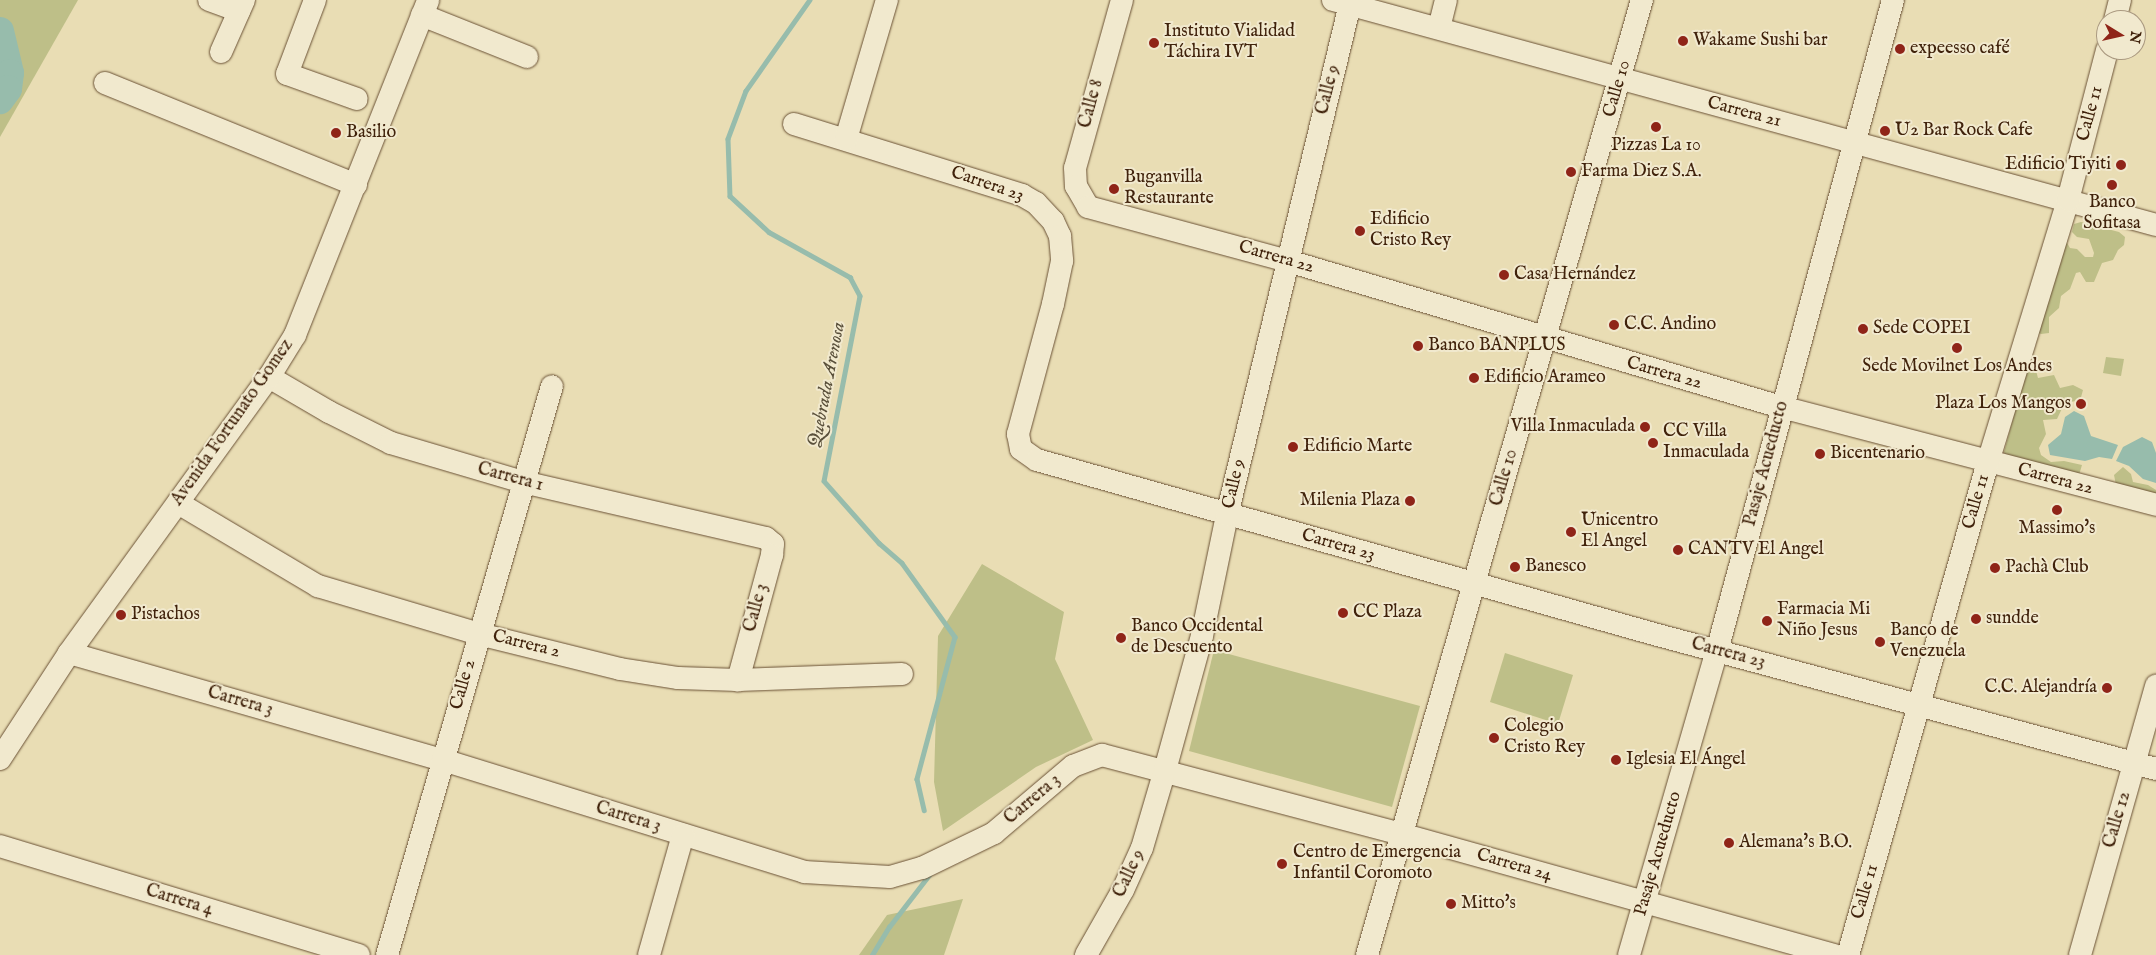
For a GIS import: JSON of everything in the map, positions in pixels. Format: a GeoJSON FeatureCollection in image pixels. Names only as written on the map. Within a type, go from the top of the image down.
{"type":"FeatureCollection","features":[{"type":"Feature","properties":{"kind":"street"},"geometry":{"type":"LineString","coordinates":[[208,0],[241,6],[221,52]]}},
{"type":"Feature","properties":{"kind":"street"},"geometry":{"type":"LineString","coordinates":[[315,0],[286,74],[358,99]]}},
{"type":"Feature","properties":{"kind":"street"},"geometry":{"type":"LineString","coordinates":[[846,139],[887,0]]}},
{"type":"Feature","properties":{"kind":"street","name":"Calle 8"},"geometry":{"type":"LineString","coordinates":[[1088,207],[1076,186],[1075,168],[1122,0]]}},
{"type":"Feature","properties":{"kind":"street"},"geometry":{"type":"LineString","coordinates":[[1439,28],[1446,0]]}},
{"type":"Feature","properties":{"kind":"street","name":"Calle 10"},"geometry":{"type":"LineString","coordinates":[[1367,955],[1546,340],[1642,0]]}},
{"type":"Feature","properties":{"kind":"street","name":"Pasaje Acueducto"},"geometry":{"type":"LineString","coordinates":[[1630,955],[1717,652],[1781,407],[1893,0]]}},
{"type":"Feature","properties":{"kind":"street","name":"Carrera 21"},"geometry":{"type":"LineString","coordinates":[[1344,1],[1620,80],[1855,142],[2156,225]]}},
{"type":"Feature","properties":{"kind":"street","name":"Calle 9"},"geometry":{"type":"LineString","coordinates":[[1086,955],[1123,890],[1142,848],[1202,636],[1227,515],[1288,261],[1344,1]]}},
{"type":"Feature","properties":{"kind":"street"},"geometry":{"type":"LineString","coordinates":[[425,7],[527,57]]}},
{"type":"Feature","properties":{"kind":"street","name":"Avenida Fortunato Gomez"},"geometry":{"type":"LineString","coordinates":[[0,759],[69,653],[269,377],[307,310],[425,7]]}},
{"type":"Feature","properties":{"kind":"street","name":"Calle 11"},"geometry":{"type":"LineString","coordinates":[[1848,955],[1988,462],[2068,200],[2104,60]]}},
{"type":"Feature","properties":{"kind":"street"},"geometry":{"type":"LineString","coordinates":[[105,83],[356,184]]}},
{"type":"Feature","properties":{"kind":"street","name":"Carrera 23"},"geometry":{"type":"LineString","coordinates":[[794,124],[1022,195],[1036,203],[1053,221],[1060,236],[1062,261],[1054,304],[1018,434],[1021,449],[1037,460],[1717,652],[2156,769]]}},
{"type":"Feature","properties":{"kind":"street","name":"Carrera 22"},"geometry":{"type":"LineString","coordinates":[[1088,207],[1288,261],[1546,340],[1781,407],[2156,505]]}},
{"type":"Feature","properties":{"kind":"street","name":"Carrera 1"},"geometry":{"type":"LineString","coordinates":[[269,377],[329,412],[391,443],[523,482],[766,538]]}},
{"type":"Feature","properties":{"kind":"street","name":"Calle 2"},"geometry":{"type":"LineString","coordinates":[[387,955],[552,386]]}},
{"type":"Feature","properties":{"kind":"street","name":"Carrera 2"},"geometry":{"type":"LineString","coordinates":[[178,503],[318,586],[479,634],[620,669],[678,678],[738,680],[902,674]]}},
{"type":"Feature","properties":{"kind":"street","name":"Calle 3"},"geometry":{"type":"LineString","coordinates":[[738,680],[772,555],[773,544],[766,538]]}},
{"type":"Feature","properties":{"kind":"street","name":"Carrera 3"},"geometry":{"type":"LineString","coordinates":[[69,653],[444,760],[804,872],[890,877],[952,856],[994,833],[1073,766],[1102,755],[1165,770]]}},
{"type":"Feature","properties":{"kind":"street","name":"Calle 12"},"geometry":{"type":"LineString","coordinates":[[2080,955],[2156,686]]}},
{"type":"Feature","properties":{"kind":"street","name":"Carrera 24"},"geometry":{"type":"LineString","coordinates":[[1165,770],[1834,955]]}},
{"type":"Feature","properties":{"kind":"street"},"geometry":{"type":"LineString","coordinates":[[649,955],[682,835]]}},
{"type":"Feature","properties":{"kind":"street","name":"Carrera 4"},"geometry":{"type":"LineString","coordinates":[[0,846],[359,955]]}},
{"type":"Feature","properties":{"kind":"green space"},"geometry":{"type":"Polygon","coordinates":[[[0,0],[78,0],[0,137],[0,0]]]}},
{"type":"Feature","properties":{"kind":"green space"},"geometry":{"type":"Polygon","coordinates":[[[2081,222],[2119,232],[2125,237],[2124,245],[2118,250],[2113,260],[2102,263],[2094,282],[2086,282],[2080,272],[2076,273],[2070,289],[2061,296],[2059,308],[2049,317],[2049,333],[2041,334],[2037,332],[2066,241],[2070,248],[2077,249],[2085,257],[2093,257],[2094,253],[2089,239],[2077,237],[2072,232],[2074,224],[2081,222]]]}},
{"type":"Feature","properties":{"kind":"green space"},"geometry":{"type":"Polygon","coordinates":[[[2106,357],[2124,359],[2121,376],[2103,373],[2106,357]]]}},
{"type":"Feature","properties":{"kind":"green space"},"geometry":{"type":"Polygon","coordinates":[[[2027,366],[2035,367],[2038,378],[2054,375],[2060,388],[2073,385],[2083,390],[2080,401],[2065,402],[2057,419],[2043,420],[2046,434],[2039,448],[2041,455],[2051,462],[2064,461],[2082,465],[2079,475],[2006,456],[2004,452],[2027,366]]]}},
{"type":"Feature","properties":{"kind":"green space"},"geometry":{"type":"Polygon","coordinates":[[[2123,467],[2131,474],[2133,482],[2148,485],[2156,490],[2156,495],[2116,485],[2114,475],[2123,467]]]}},
{"type":"Feature","properties":{"kind":"green space"},"geometry":{"type":"Polygon","coordinates":[[[982,564],[1064,612],[1055,659],[1093,740],[1036,767],[943,831],[934,782],[938,636],[982,564]]]}},
{"type":"Feature","properties":{"kind":"green space"},"geometry":{"type":"Polygon","coordinates":[[[1214,650],[1420,706],[1392,807],[1189,751],[1214,650]]]}},
{"type":"Feature","properties":{"kind":"green space"},"geometry":{"type":"Polygon","coordinates":[[[1505,653],[1573,675],[1558,724],[1490,702],[1505,653]]]}},
{"type":"Feature","properties":{"kind":"green space"},"geometry":{"type":"Polygon","coordinates":[[[963,899],[944,955],[859,955],[887,915],[963,899]]]}},
{"type":"Feature","properties":{"kind":"shaded area"},"geometry":{"type":"Polygon","coordinates":[[[2074,411],[2084,416],[2091,436],[2118,445],[2112,459],[2099,457],[2085,461],[2050,455],[2048,445],[2061,434],[2065,417],[2074,411]]]}},
{"type":"Feature","properties":{"kind":"shaded area"},"geometry":{"type":"Polygon","coordinates":[[[2142,437],[2152,442],[2156,453],[2156,483],[2143,479],[2129,466],[2116,461],[2123,447],[2142,437]]]}},
{"type":"Feature","properties":{"kind":"waterway","name":"Quebrada Arenosa"},"geometry":{"type":"LineString","coordinates":[[810,0],[746,91],[728,139],[730,196],[769,232],[850,277],[860,296],[824,481],[879,543],[902,563],[955,637],[917,779],[924,810]]}},
{"type":"Feature","properties":{"kind":"waterway"},"geometry":{"type":"LineString","coordinates":[[0,31],[10,73],[8,89],[0,100]]}},
{"type":"Feature","properties":{"kind":"waterway","name":"Quebrada Arenosa"},"geometry":{"type":"LineString","coordinates":[[872,955],[889,927],[929,875]]}},
{"type":"Feature","properties":{"kind":"place","name":"Wakame Sushi bar"},"geometry":{"type":"Point","coordinates":[1683,41]}},
{"type":"Feature","properties":{"kind":"place","name":"Instituto Vialidad Táchira IVT"},"geometry":{"type":"Point","coordinates":[1154,43]}},
{"type":"Feature","properties":{"kind":"place","name":"expeesso café"},"geometry":{"type":"Point","coordinates":[1900,49]}},
{"type":"Feature","properties":{"kind":"place","name":"Pizzas La 10"},"geometry":{"type":"Point","coordinates":[1656,127]}},
{"type":"Feature","properties":{"kind":"place","name":"U2 Bar Rock Cafe"},"geometry":{"type":"Point","coordinates":[1885,131]}},
{"type":"Feature","properties":{"kind":"place","name":"Basilio"},"geometry":{"type":"Point","coordinates":[336,133]}},
{"type":"Feature","properties":{"kind":"place","name":"Edificio Tiyiti"},"geometry":{"type":"Point","coordinates":[2121,165]}},
{"type":"Feature","properties":{"kind":"place","name":"Farma Diez S.A."},"geometry":{"type":"Point","coordinates":[1571,172]}},
{"type":"Feature","properties":{"kind":"place","name":"Banco Sofitasa"},"geometry":{"type":"Point","coordinates":[2112,185]}},
{"type":"Feature","properties":{"kind":"place","name":"Buganvilla Restaurante"},"geometry":{"type":"Point","coordinates":[1114,189]}},
{"type":"Feature","properties":{"kind":"place","name":"Edificio Cristo Rey"},"geometry":{"type":"Point","coordinates":[1360,231]}},
{"type":"Feature","properties":{"kind":"place","name":"Casa Hernández"},"geometry":{"type":"Point","coordinates":[1504,275]}},
{"type":"Feature","properties":{"kind":"place","name":"C.C. Andino"},"geometry":{"type":"Point","coordinates":[1614,325]}},
{"type":"Feature","properties":{"kind":"place","name":"Sede COPEI"},"geometry":{"type":"Point","coordinates":[1863,329]}},
{"type":"Feature","properties":{"kind":"place","name":"Banco BANPLUS"},"geometry":{"type":"Point","coordinates":[1418,346]}},
{"type":"Feature","properties":{"kind":"place","name":"Sede Movilnet Los Andes"},"geometry":{"type":"Point","coordinates":[1957,348]}},
{"type":"Feature","properties":{"kind":"place","name":"Edificio Arameo"},"geometry":{"type":"Point","coordinates":[1474,378]}},
{"type":"Feature","properties":{"kind":"place","name":"Plaza Los Mangos"},"geometry":{"type":"Point","coordinates":[2081,404]}},
{"type":"Feature","properties":{"kind":"place","name":"Villa Inmaculada"},"geometry":{"type":"Point","coordinates":[1645,427]}},
{"type":"Feature","properties":{"kind":"place","name":"CC Villa Inmaculada"},"geometry":{"type":"Point","coordinates":[1653,443]}},
{"type":"Feature","properties":{"kind":"place","name":"Edificio Marte"},"geometry":{"type":"Point","coordinates":[1293,447]}},
{"type":"Feature","properties":{"kind":"place","name":"Bicentenario"},"geometry":{"type":"Point","coordinates":[1820,454]}},
{"type":"Feature","properties":{"kind":"place","name":"Milenia Plaza"},"geometry":{"type":"Point","coordinates":[1410,501]}},
{"type":"Feature","properties":{"kind":"place","name":"Massimo's"},"geometry":{"type":"Point","coordinates":[2057,510]}},
{"type":"Feature","properties":{"kind":"place","name":"Unicentro El Angel"},"geometry":{"type":"Point","coordinates":[1571,532]}},
{"type":"Feature","properties":{"kind":"place","name":"CANTV El Angel"},"geometry":{"type":"Point","coordinates":[1678,550]}},
{"type":"Feature","properties":{"kind":"place","name":"Banesco"},"geometry":{"type":"Point","coordinates":[1515,567]}},
{"type":"Feature","properties":{"kind":"place","name":"Pachà Club"},"geometry":{"type":"Point","coordinates":[1995,568]}},
{"type":"Feature","properties":{"kind":"place","name":"CC Plaza"},"geometry":{"type":"Point","coordinates":[1343,613]}},
{"type":"Feature","properties":{"kind":"place","name":"Pistachos"},"geometry":{"type":"Point","coordinates":[121,615]}},
{"type":"Feature","properties":{"kind":"place","name":"sundde"},"geometry":{"type":"Point","coordinates":[1976,619]}},
{"type":"Feature","properties":{"kind":"place","name":"Farmacia Mi Niño Jesus"},"geometry":{"type":"Point","coordinates":[1767,621]}},
{"type":"Feature","properties":{"kind":"place","name":"Banco Occidental de Descuento"},"geometry":{"type":"Point","coordinates":[1121,638]}},
{"type":"Feature","properties":{"kind":"place","name":"Banco de Venezuela"},"geometry":{"type":"Point","coordinates":[1880,642]}},
{"type":"Feature","properties":{"kind":"place","name":"C.C. Alejandría"},"geometry":{"type":"Point","coordinates":[2107,688]}},
{"type":"Feature","properties":{"kind":"place","name":"Colegio Cristo Rey"},"geometry":{"type":"Point","coordinates":[1494,738]}},
{"type":"Feature","properties":{"kind":"place","name":"Iglesia El Ángel"},"geometry":{"type":"Point","coordinates":[1616,760]}},
{"type":"Feature","properties":{"kind":"place","name":"Alemana's B.O."},"geometry":{"type":"Point","coordinates":[1729,843]}},
{"type":"Feature","properties":{"kind":"place","name":"Centro de Emergencia Infantil Coromoto"},"geometry":{"type":"Point","coordinates":[1282,864]}},
{"type":"Feature","properties":{"kind":"place","name":"Mitto's"},"geometry":{"type":"Point","coordinates":[1451,904]}}]}
